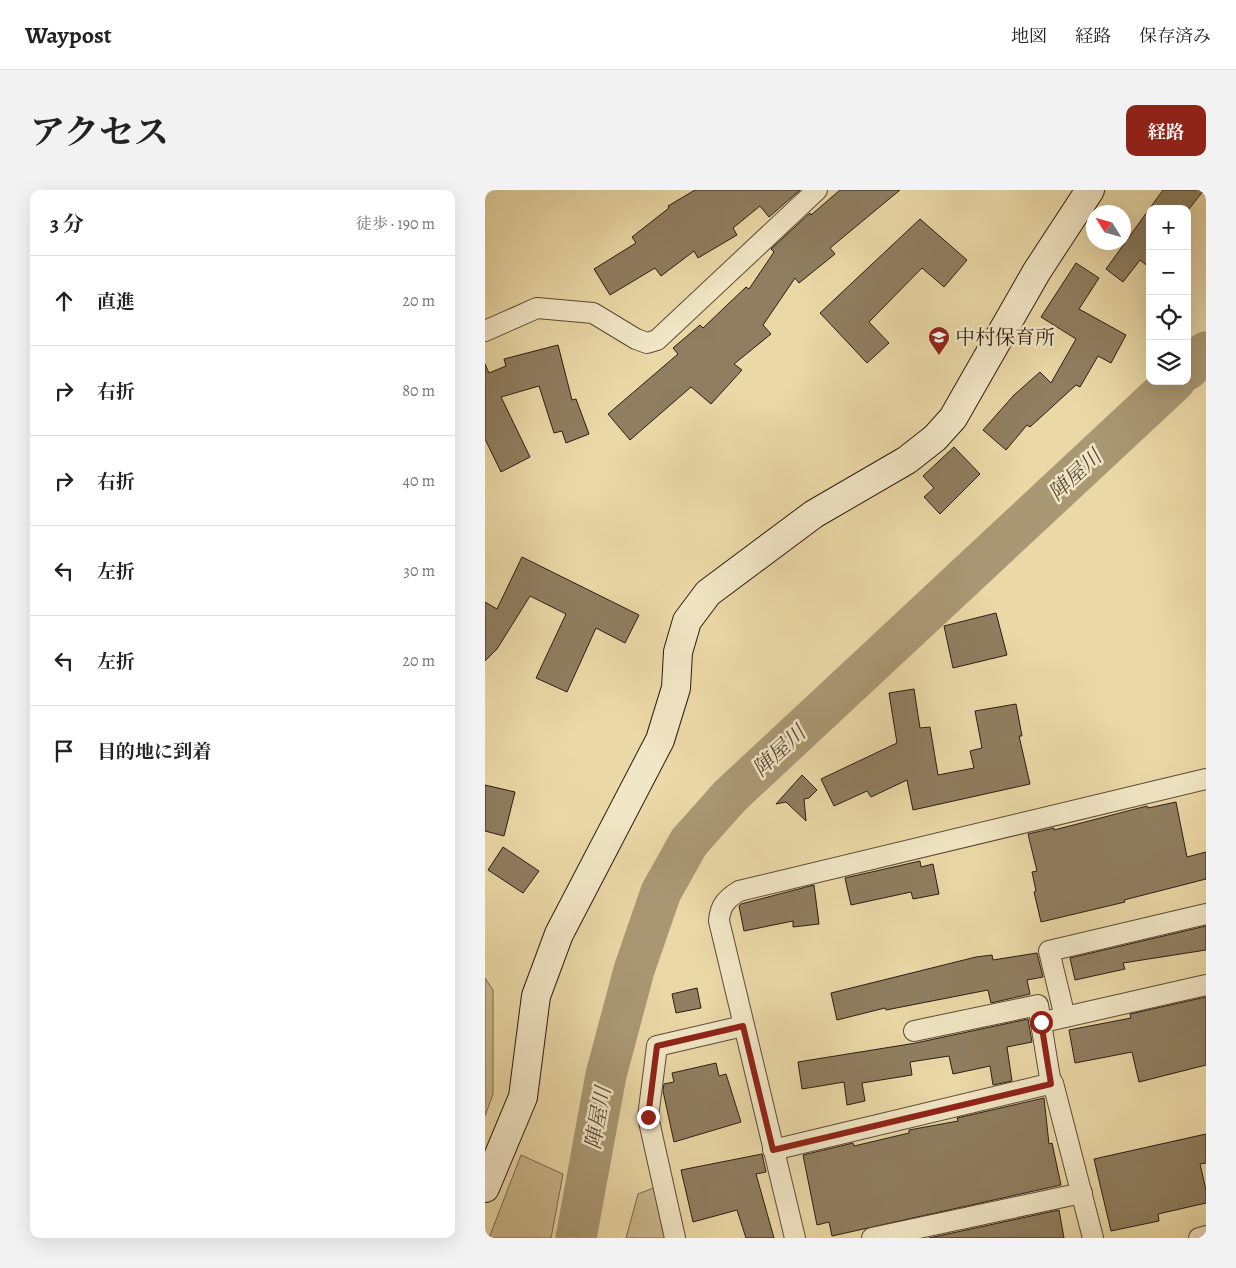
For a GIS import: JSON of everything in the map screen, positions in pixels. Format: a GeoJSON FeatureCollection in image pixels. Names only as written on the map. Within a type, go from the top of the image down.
{"type":"FeatureCollection","features":[{"type":"Feature","properties":{"kind":"street"},"geometry":{"type":"LineString","coordinates":[[485,331],[537,308],[593,313],[636,339],[647,343],[657,340],[817,190]]}},
{"type":"Feature","properties":{"kind":"street"},"geometry":{"type":"LineString","coordinates":[[485,1188],[523,1097],[536,996],[559,934],[660,740],[676,688],[678,652],[687,622],[708,593],[813,514],[907,460],[935,438],[953,418],[1037,271],[1089,190]]}},
{"type":"Feature","properties":{"kind":"street"},"geometry":{"type":"LineString","coordinates":[[795,1238],[719,921],[720,909],[728,898],[739,891],[1206,778]]}},
{"type":"Feature","properties":{"kind":"street"},"geometry":{"type":"LineString","coordinates":[[1065,1017],[1049,951],[1206,914]]}},
{"type":"Feature","properties":{"kind":"street"},"geometry":{"type":"LineString","coordinates":[[1041,1022],[1206,985]]}},
{"type":"Feature","properties":{"kind":"street"},"geometry":{"type":"LineString","coordinates":[[913,1031],[1038,1005],[1051,1084],[1053,1083],[1093,1238]]}},
{"type":"Feature","properties":{"kind":"street"},"geometry":{"type":"LineString","coordinates":[[675,1238],[648,1117],[657,1046],[743,1026]]}},
{"type":"Feature","properties":{"kind":"street"},"geometry":{"type":"LineString","coordinates":[[773,1150],[1051,1084]]}},
{"type":"Feature","properties":{"kind":"street"},"geometry":{"type":"LineString","coordinates":[[872,1238],[1082,1193]]}},
{"type":"Feature","properties":{"kind":"street"},"geometry":{"type":"LineString","coordinates":[[1199,1238],[1206,1236]]}},
{"type":"Feature","properties":{"kind":"shaded area"},"geometry":{"type":"Polygon","coordinates":[[[485,978],[493,990],[493,1094],[485,1116],[485,978]]]}},
{"type":"Feature","properties":{"kind":"shaded area"},"geometry":{"type":"Polygon","coordinates":[[[521,1155],[563,1174],[551,1238],[489,1238],[521,1155]]]}},
{"type":"Feature","properties":{"kind":"shaded area"},"geometry":{"type":"Polygon","coordinates":[[[656,1187],[666,1238],[626,1238],[638,1194],[656,1187]]]}},
{"type":"Feature","properties":{"kind":"building"},"geometry":{"type":"Polygon","coordinates":[[[695,190],[800,190],[769,217],[760,206],[733,228],[737,235],[698,258],[694,251],[661,276],[655,268],[610,295],[594,269],[636,243],[632,237],[669,208],[668,206],[695,190]]]}},
{"type":"Feature","properties":{"kind":"building"},"geometry":{"type":"Polygon","coordinates":[[[840,190],[900,190],[830,248],[835,254],[799,283],[795,278],[763,325],[771,334],[734,364],[742,370],[711,404],[691,387],[630,440],[608,414],[678,354],[673,348],[700,325],[703,328],[746,287],[749,289],[774,252],[771,249],[810,213],[811,215],[840,190]]]}},
{"type":"Feature","properties":{"kind":"building"},"geometry":{"type":"Polygon","coordinates":[[[1163,190],[1204,190],[1191,206],[1152,205],[1163,190]]]}},
{"type":"Feature","properties":{"kind":"building"},"geometry":{"type":"Polygon","coordinates":[[[1146,214],[1146,265],[1140,260],[1123,282],[1106,269],[1120,250],[1131,250],[1131,234],[1146,214]]]}},
{"type":"Feature","properties":{"kind":"building"},"geometry":{"type":"Polygon","coordinates":[[[920,219],[967,260],[944,287],[922,268],[869,322],[889,343],[867,363],[820,313],[920,219]]]}},
{"type":"Feature","properties":{"kind":"building"},"geometry":{"type":"Polygon","coordinates":[[[1076,263],[1099,278],[1079,309],[1126,335],[1111,363],[1098,356],[1080,387],[1076,385],[1030,427],[1027,425],[1006,450],[983,430],[1014,395],[1040,372],[1051,383],[1076,339],[1041,317],[1076,263]]]}},
{"type":"Feature","properties":{"kind":"building"},"geometry":{"type":"Polygon","coordinates":[[[558,345],[572,400],[576,399],[589,434],[566,443],[562,431],[554,433],[539,386],[501,397],[530,457],[501,472],[485,439],[485,364],[489,373],[506,366],[504,359],[558,345]]]}},
{"type":"Feature","properties":{"kind":"building"},"geometry":{"type":"Polygon","coordinates":[[[954,447],[980,474],[940,514],[924,497],[934,488],[923,476],[954,447]]]}},
{"type":"Feature","properties":{"kind":"building"},"geometry":{"type":"Polygon","coordinates":[[[522,557],[639,615],[625,643],[596,628],[567,692],[536,678],[566,614],[530,596],[497,649],[485,661],[485,602],[497,609],[522,557]]]}},
{"type":"Feature","properties":{"kind":"building"},"geometry":{"type":"Polygon","coordinates":[[[996,613],[1007,655],[953,668],[944,626],[996,613]]]}},
{"type":"Feature","properties":{"kind":"building"},"geometry":{"type":"Polygon","coordinates":[[[914,689],[920,728],[930,727],[938,775],[974,768],[970,751],[982,748],[975,711],[1016,704],[1022,736],[1019,736],[1030,784],[913,810],[907,780],[871,797],[867,791],[834,806],[821,779],[897,743],[889,693],[914,689]]]}},
{"type":"Feature","properties":{"kind":"building"},"geometry":{"type":"Polygon","coordinates":[[[802,775],[817,790],[809,798],[804,799],[806,821],[786,802],[776,804],[802,775]]]}},
{"type":"Feature","properties":{"kind":"building"},"geometry":{"type":"Polygon","coordinates":[[[485,785],[515,792],[504,836],[485,831],[485,785]]]}},
{"type":"Feature","properties":{"kind":"building"},"geometry":{"type":"Polygon","coordinates":[[[1176,802],[1187,857],[1206,852],[1206,879],[1124,900],[1125,902],[1041,922],[1034,892],[1036,891],[1032,872],[1037,871],[1028,834],[1054,828],[1054,830],[1147,806],[1148,808],[1176,802]]]}},
{"type":"Feature","properties":{"kind":"building"},"geometry":{"type":"Polygon","coordinates":[[[503,847],[539,871],[523,893],[488,870],[503,847]]]}},
{"type":"Feature","properties":{"kind":"building"},"geometry":{"type":"Polygon","coordinates":[[[920,861],[921,867],[933,864],[939,894],[913,899],[911,892],[851,905],[845,878],[920,861]]]}},
{"type":"Feature","properties":{"kind":"building"},"geometry":{"type":"Polygon","coordinates":[[[814,885],[819,924],[793,927],[793,921],[744,931],[739,906],[741,904],[814,885]]]}},
{"type":"Feature","properties":{"kind":"building"},"geometry":{"type":"Polygon","coordinates":[[[1206,926],[1206,950],[1123,963],[1125,969],[1075,980],[1070,958],[1206,926]]]}},
{"type":"Feature","properties":{"kind":"building"},"geometry":{"type":"Polygon","coordinates":[[[1037,953],[1043,977],[1027,980],[1030,994],[991,1003],[988,990],[886,1010],[885,1008],[837,1020],[831,993],[976,957],[992,955],[993,960],[1037,953]]]}},
{"type":"Feature","properties":{"kind":"building"},"geometry":{"type":"Polygon","coordinates":[[[697,988],[701,1008],[676,1013],[672,994],[697,988]]]}},
{"type":"Feature","properties":{"kind":"building"},"geometry":{"type":"Polygon","coordinates":[[[1206,997],[1206,1065],[1139,1082],[1132,1052],[1075,1063],[1069,1030],[1131,1018],[1130,1014],[1206,997]]]}},
{"type":"Feature","properties":{"kind":"building"},"geometry":{"type":"Polygon","coordinates":[[[1028,1019],[1032,1042],[1007,1047],[1012,1081],[993,1085],[990,1066],[953,1074],[949,1056],[910,1062],[912,1075],[862,1083],[865,1101],[847,1105],[844,1082],[802,1089],[798,1062],[916,1043],[1028,1019]]]}},
{"type":"Feature","properties":{"kind":"building"},"geometry":{"type":"Polygon","coordinates":[[[716,1063],[719,1076],[726,1074],[741,1122],[674,1142],[663,1091],[664,1084],[674,1082],[672,1073],[716,1063]]]}},
{"type":"Feature","properties":{"kind":"building"},"geometry":{"type":"Polygon","coordinates":[[[1044,1098],[1049,1144],[1052,1143],[1061,1185],[832,1236],[829,1222],[817,1225],[803,1155],[853,1143],[854,1146],[909,1133],[909,1130],[958,1121],[957,1118],[1044,1098]]]}},
{"type":"Feature","properties":{"kind":"building"},"geometry":{"type":"Polygon","coordinates":[[[1206,1134],[1206,1163],[1200,1164],[1206,1190],[1206,1203],[1158,1214],[1159,1221],[1111,1231],[1094,1159],[1206,1134]]]}},
{"type":"Feature","properties":{"kind":"building"},"geometry":{"type":"Polygon","coordinates":[[[762,1154],[766,1172],[756,1174],[774,1238],[746,1238],[737,1210],[693,1222],[681,1170],[762,1154]]]}},
{"type":"Feature","properties":{"kind":"building"},"geometry":{"type":"Polygon","coordinates":[[[1059,1210],[1064,1238],[929,1238],[1059,1210]]]}},
{"type":"Feature","properties":{"kind":"waterway","name":"陣屋川"},"geometry":{"type":"LineString","coordinates":[[1191,366],[1206,352]]}},
{"type":"Feature","properties":{"kind":"waterway","name":"陣屋川"},"geometry":{"type":"LineString","coordinates":[[576,1238],[606,1075],[634,970],[661,892],[689,842],[730,796],[1171,385]]}},
{"type":"Feature","properties":{"kind":"place","name":"中村保育所"},"geometry":{"type":"Point","coordinates":[939,356]}},
{"type":"Feature","properties":{"kind":"route"},"geometry":{"type":"LineString","coordinates":[[648,1117],[657,1046],[743,1026],[773,1150],[1051,1084],[1041,1022]]}}]}
